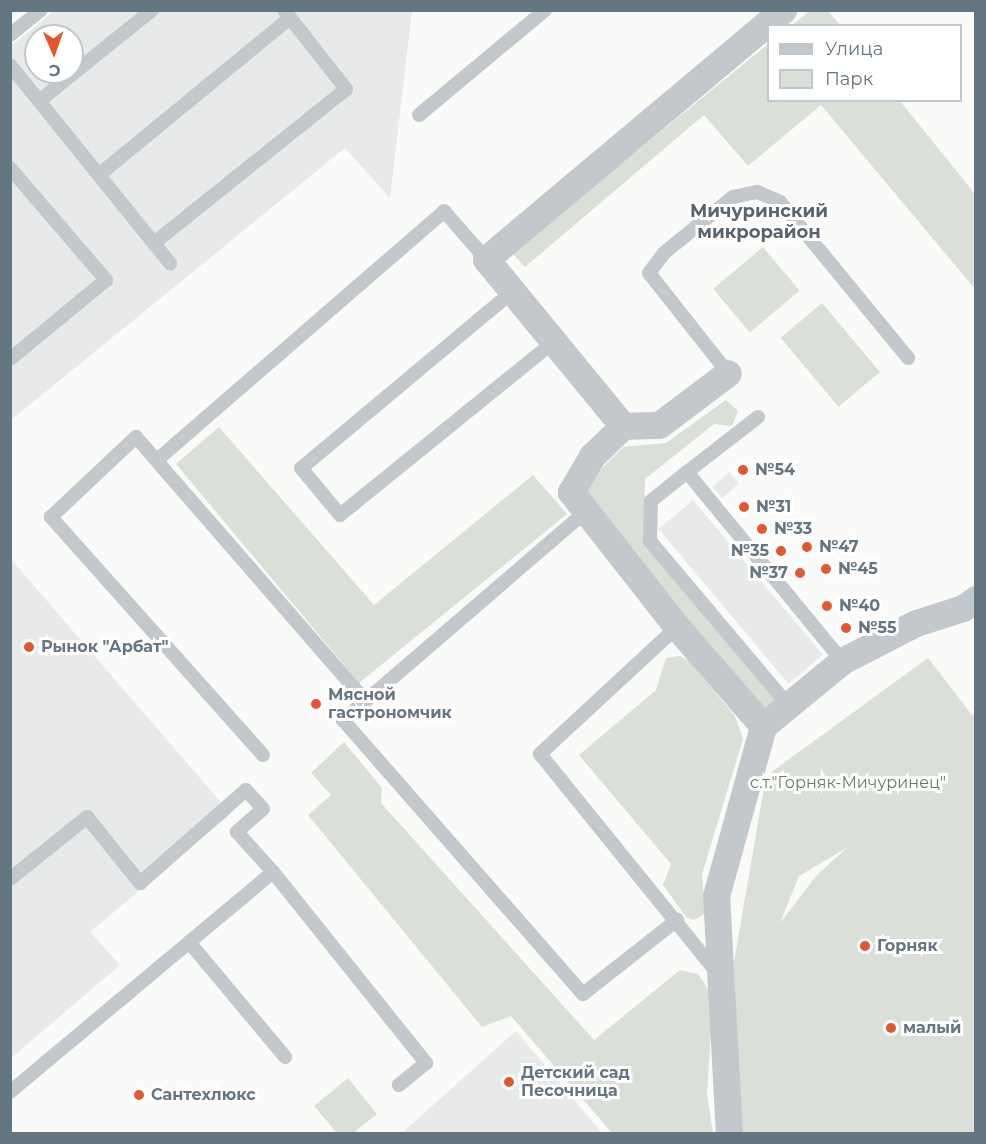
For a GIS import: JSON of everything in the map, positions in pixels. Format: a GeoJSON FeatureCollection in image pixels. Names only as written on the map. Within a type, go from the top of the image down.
{"type":"FeatureCollection","features":[{"type":"Feature","properties":{"kind":"street"},"geometry":{"type":"LineString","coordinates":[[623,426],[486,259],[783,10]]}},
{"type":"Feature","properties":{"kind":"street"},"geometry":{"type":"LineString","coordinates":[[728,373],[659,425],[623,426],[592,456],[571,492],[584,513],[676,627],[763,726]]}},
{"type":"Feature","properties":{"kind":"street"},"geometry":{"type":"LineString","coordinates":[[729,1134],[718,976],[716,896],[763,726],[842,661],[916,623],[963,608],[975,599]]}},
{"type":"Feature","properties":{"kind":"lane"},"geometry":{"type":"LineString","coordinates":[[10,35],[41,10]]}},
{"type":"Feature","properties":{"kind":"lane"},"geometry":{"type":"LineString","coordinates":[[39,101],[152,10]]}},
{"type":"Feature","properties":{"kind":"lane"},"geometry":{"type":"LineString","coordinates":[[419,115],[545,10]]}},
{"type":"Feature","properties":{"kind":"lane"},"geometry":{"type":"LineString","coordinates":[[100,174],[287,14],[346,89],[154,243]]}},
{"type":"Feature","properties":{"kind":"lane"},"geometry":{"type":"LineString","coordinates":[[10,65],[170,263]]}},
{"type":"Feature","properties":{"kind":"lane"},"geometry":{"type":"LineString","coordinates":[[10,168],[106,280],[10,359]]}},
{"type":"Feature","properties":{"kind":"lane"},"geometry":{"type":"LineString","coordinates":[[728,373],[649,273],[664,253],[733,197],[757,192],[780,202],[908,358]]}},
{"type":"Feature","properties":{"kind":"lane"},"geometry":{"type":"LineString","coordinates":[[157,460],[444,212],[486,259]]}},
{"type":"Feature","properties":{"kind":"lane"},"geometry":{"type":"LineString","coordinates":[[513,291],[301,468],[340,515],[555,341]]}},
{"type":"Feature","properties":{"kind":"lane"},"geometry":{"type":"LineString","coordinates":[[758,417],[651,501],[650,541],[788,705]]}},
{"type":"Feature","properties":{"kind":"lane"},"geometry":{"type":"LineString","coordinates":[[263,755],[51,518],[136,437],[365,700]]}},
{"type":"Feature","properties":{"kind":"lane"},"geometry":{"type":"LineString","coordinates":[[687,472],[842,661]]}},
{"type":"Feature","properties":{"kind":"lane"},"geometry":{"type":"LineString","coordinates":[[584,513],[343,720],[583,994],[677,920]]}},
{"type":"Feature","properties":{"kind":"lane"},"geometry":{"type":"LineString","coordinates":[[676,627],[540,754],[677,920],[718,976]]}},
{"type":"Feature","properties":{"kind":"lane"},"geometry":{"type":"LineString","coordinates":[[10,879],[87,817],[140,883],[246,790],[263,808],[237,832],[273,872],[426,1063],[399,1085]]}},
{"type":"Feature","properties":{"kind":"lane"},"geometry":{"type":"LineString","coordinates":[[10,1092],[273,872]]}},
{"type":"Feature","properties":{"kind":"lane"},"geometry":{"type":"LineString","coordinates":[[189,942],[285,1058]]}},
{"type":"Feature","properties":{"kind":"shaded area"},"geometry":{"type":"Polygon","coordinates":[[[54,11],[412,11],[390,198],[345,148],[11,420],[11,46],[24,35],[24,84],[84,84],[84,24],[38,24],[54,11]]]}},
{"type":"Feature","properties":{"kind":"shaded area"},"geometry":{"type":"Polygon","coordinates":[[[729,472],[739,483],[723,498],[713,487],[729,472]]]}},
{"type":"Feature","properties":{"kind":"shaded area"},"geometry":{"type":"Polygon","coordinates":[[[693,500],[823,655],[788,684],[659,529],[693,500]]]}},
{"type":"Feature","properties":{"kind":"shaded area"},"geometry":{"type":"Polygon","coordinates":[[[10,558],[231,814],[90,932],[120,965],[11,1058],[10,558]]]}},
{"type":"Feature","properties":{"kind":"shaded area","name":"Детский сад Песочница"},"geometry":{"type":"Polygon","coordinates":[[[516,1031],[602,1133],[402,1133],[516,1031]]]}},
{"type":"Feature","properties":{"kind":"green space"},"geometry":{"type":"Polygon","coordinates":[[[810,11],[828,11],[839,24],[793,24],[810,11]]]}},
{"type":"Feature","properties":{"kind":"green space"},"geometry":{"type":"Polygon","coordinates":[[[767,45],[767,102],[901,102],[975,194],[975,289],[821,105],[748,166],[704,115],[525,267],[512,253],[767,45]]]}},
{"type":"Feature","properties":{"kind":"green space"},"geometry":{"type":"Polygon","coordinates":[[[763,247],[800,291],[750,332],[713,289],[763,247]]]}},
{"type":"Feature","properties":{"kind":"green space"},"geometry":{"type":"Polygon","coordinates":[[[822,303],[880,372],[838,407],[781,338],[822,303]]]}},
{"type":"Feature","properties":{"kind":"green space"},"geometry":{"type":"Polygon","coordinates":[[[726,400],[738,411],[732,426],[714,424],[645,479],[644,542],[775,700],[763,712],[590,503],[587,493],[589,481],[623,447],[666,443],[726,400]]]}},
{"type":"Feature","properties":{"kind":"green space"},"geometry":{"type":"Polygon","coordinates":[[[219,427],[374,605],[533,475],[567,514],[359,683],[176,464],[219,427]]]}},
{"type":"Feature","properties":{"kind":"green space"},"geometry":{"type":"Polygon","coordinates":[[[680,656],[689,661],[735,716],[743,739],[702,874],[705,914],[694,920],[687,918],[663,885],[671,864],[579,755],[656,690],[666,658],[680,656]]]}},
{"type":"Feature","properties":{"kind":"green space","name":"Горняк"},"geometry":{"type":"Polygon","coordinates":[[[928,658],[972,715],[975,714],[975,1133],[740,1133],[734,962],[766,776],[928,658]],[[848,847],[799,876],[780,923],[817,875],[848,847]]]}},
{"type":"Feature","properties":{"kind":"green space"},"geometry":{"type":"Polygon","coordinates":[[[344,742],[382,788],[381,803],[594,1040],[680,970],[698,974],[713,997],[707,1094],[713,1133],[612,1133],[511,1016],[482,1027],[308,815],[331,795],[311,773],[344,742]]]}},
{"type":"Feature","properties":{"kind":"green space"},"geometry":{"type":"Polygon","coordinates":[[[348,1078],[377,1114],[353,1133],[337,1133],[314,1106],[348,1078]]]}},
{"type":"Feature","properties":{"kind":"place","name":"№54"},"geometry":{"type":"Point","coordinates":[743,470]}},
{"type":"Feature","properties":{"kind":"place","name":"№31"},"geometry":{"type":"Point","coordinates":[744,507]}},
{"type":"Feature","properties":{"kind":"place","name":"№33"},"geometry":{"type":"Point","coordinates":[762,529]}},
{"type":"Feature","properties":{"kind":"place","name":"№47"},"geometry":{"type":"Point","coordinates":[807,547]}},
{"type":"Feature","properties":{"kind":"place","name":"№35"},"geometry":{"type":"Point","coordinates":[781,551]}},
{"type":"Feature","properties":{"kind":"place","name":"№45"},"geometry":{"type":"Point","coordinates":[826,569]}},
{"type":"Feature","properties":{"kind":"place","name":"№37"},"geometry":{"type":"Point","coordinates":[800,573]}},
{"type":"Feature","properties":{"kind":"place","name":"№40"},"geometry":{"type":"Point","coordinates":[827,606]}},
{"type":"Feature","properties":{"kind":"place","name":"№55"},"geometry":{"type":"Point","coordinates":[846,628]}},
{"type":"Feature","properties":{"kind":"place","name":"Рынок \"Арбат\""},"geometry":{"type":"Point","coordinates":[29,647]}},
{"type":"Feature","properties":{"kind":"place","name":"Мясной гастрономчик"},"geometry":{"type":"Point","coordinates":[316,704]}},
{"type":"Feature","properties":{"kind":"place","name":"Горняк"},"geometry":{"type":"Point","coordinates":[865,946]}},
{"type":"Feature","properties":{"kind":"place","name":"малый"},"geometry":{"type":"Point","coordinates":[891,1028]}},
{"type":"Feature","properties":{"kind":"place","name":"Детский сад Песочница"},"geometry":{"type":"Point","coordinates":[509,1082]}},
{"type":"Feature","properties":{"kind":"place","name":"Сантехлюкс"},"geometry":{"type":"Point","coordinates":[139,1095]}},
{"type":"Feature","properties":{"kind":"district","name":"Мичуринский микрорайон"},"geometry":{"type":"Point","coordinates":[759,222]}},
{"type":"Feature","properties":{"kind":"park label","name":"с.т.\"Горняк-Мичуринец\""},"geometry":{"type":"Point","coordinates":[848,783]}}]}
